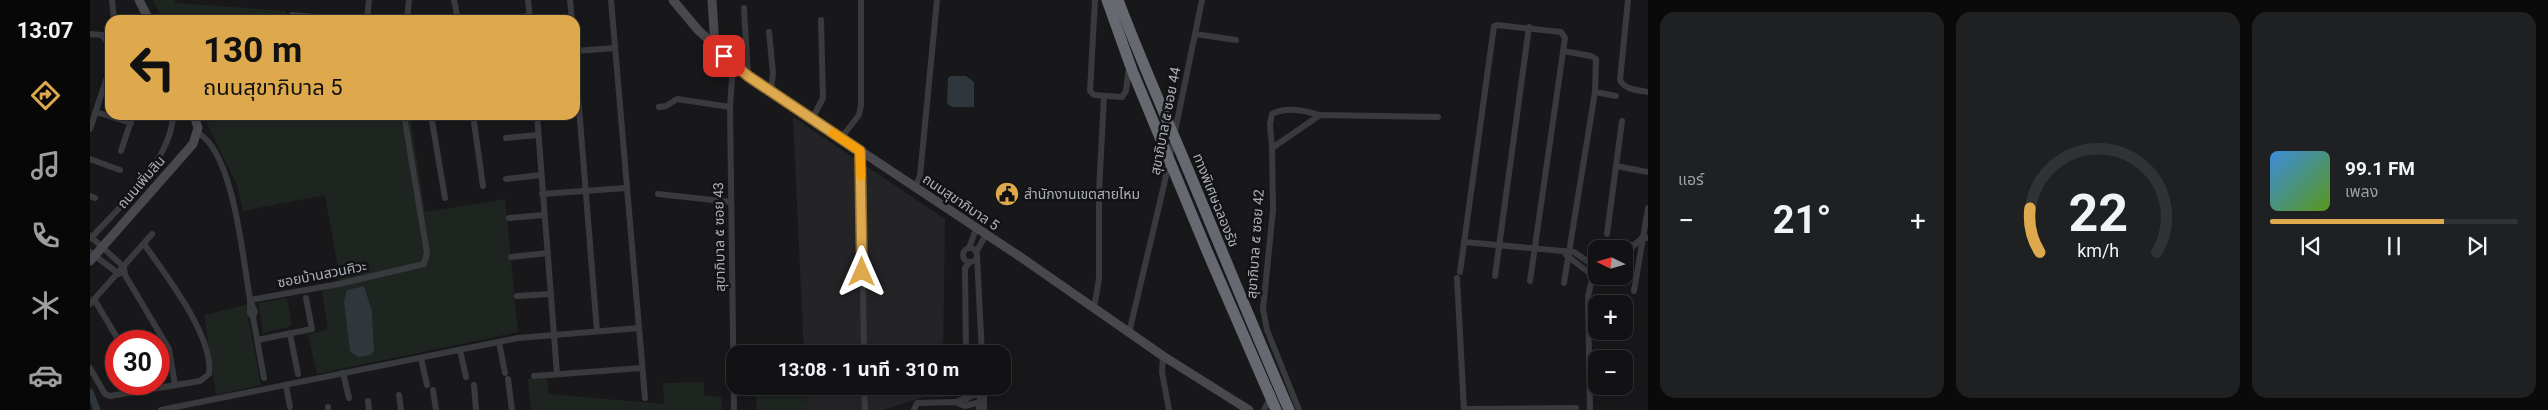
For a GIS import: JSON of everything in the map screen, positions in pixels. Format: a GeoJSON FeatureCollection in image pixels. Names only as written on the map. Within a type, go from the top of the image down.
{"type":"FeatureCollection","features":[{"type":"Feature","properties":{"kind":"highway","name":"ทางพิเศษฉลองรัช"},"geometry":{"type":"LineString","coordinates":[[1107,0],[1132,70],[1196,225],[1276,410]]}},
{"type":"Feature","properties":{"kind":"highway","name":"ทางพิเศษฉลองรัช"},"geometry":{"type":"LineString","coordinates":[[1118,0],[1142,65],[1289,410]]}},
{"type":"Feature","properties":{"kind":"main road"},"geometry":{"type":"LineString","coordinates":[[139,0],[146,15]]}},
{"type":"Feature","properties":{"kind":"main road","name":"ถนนสุขาภิบาล 5"},"geometry":{"type":"LineString","coordinates":[[674,0],[698,30],[733,65],[748,76],[1163,356],[1249,410]]}},
{"type":"Feature","properties":{"kind":"main road"},"geometry":{"type":"LineString","coordinates":[[712,0],[715,47]]}},
{"type":"Feature","properties":{"kind":"main road"},"geometry":{"type":"LineString","coordinates":[[195,120],[198,133]]}},
{"type":"Feature","properties":{"kind":"main road","name":"ถนนเพิ่มสิน"},"geometry":{"type":"LineString","coordinates":[[92,256],[102,248],[193,144],[198,133]]}},
{"type":"Feature","properties":{"kind":"street"},"geometry":{"type":"LineString","coordinates":[[112,0],[114,15]]}},
{"type":"Feature","properties":{"kind":"street"},"geometry":{"type":"LineString","coordinates":[[368,15],[369,0]]}},
{"type":"Feature","properties":{"kind":"street"},"geometry":{"type":"LineString","coordinates":[[408,15],[409,0]]}},
{"type":"Feature","properties":{"kind":"street"},"geometry":{"type":"LineString","coordinates":[[454,0],[457,15]]}},
{"type":"Feature","properties":{"kind":"street"},"geometry":{"type":"LineString","coordinates":[[528,0],[530,15]]}},
{"type":"Feature","properties":{"kind":"street"},"geometry":{"type":"LineString","coordinates":[[570,0],[572,15]]}},
{"type":"Feature","properties":{"kind":"street"},"geometry":{"type":"LineString","coordinates":[[611,0],[645,398]]}},
{"type":"Feature","properties":{"kind":"street"},"geometry":{"type":"LineString","coordinates":[[841,138],[859,115],[861,105],[861,0]]}},
{"type":"Feature","properties":{"kind":"street"},"geometry":{"type":"LineString","coordinates":[[915,188],[921,167],[937,0]]}},
{"type":"Feature","properties":{"kind":"street"},"geometry":{"type":"LineString","coordinates":[[1095,0],[1090,91],[1094,95],[1125,95],[1128,73]]}},
{"type":"Feature","properties":{"kind":"street","name":"สุขาภิบาล ๕ ซอย 44"},"geometry":{"type":"LineString","coordinates":[[1129,333],[1164,185],[1202,0]]}},
{"type":"Feature","properties":{"kind":"street"},"geometry":{"type":"LineString","coordinates":[[1628,0],[1620,80],[1623,85],[1648,92]]}},
{"type":"Feature","properties":{"kind":"street"},"geometry":{"type":"LineString","coordinates":[[744,8],[748,76]]}},
{"type":"Feature","properties":{"kind":"street"},"geometry":{"type":"LineString","coordinates":[[812,119],[823,98],[821,20]]}},
{"type":"Feature","properties":{"kind":"street"},"geometry":{"type":"LineString","coordinates":[[1530,281],[1565,38],[1561,32],[1498,25],[1492,30],[1458,275],[1464,409],[1576,408]]}},
{"type":"Feature","properties":{"kind":"street"},"geometry":{"type":"LineString","coordinates":[[1495,276],[1529,27]]}},
{"type":"Feature","properties":{"kind":"street"},"geometry":{"type":"LineString","coordinates":[[770,32],[773,72],[771,91]]}},
{"type":"Feature","properties":{"kind":"street"},"geometry":{"type":"LineString","coordinates":[[90,34],[105,35]]}},
{"type":"Feature","properties":{"kind":"street"},"geometry":{"type":"LineString","coordinates":[[1195,34],[1236,40]]}},
{"type":"Feature","properties":{"kind":"street"},"geometry":{"type":"LineString","coordinates":[[580,51],[615,48]]}},
{"type":"Feature","properties":{"kind":"street"},"geometry":{"type":"LineString","coordinates":[[1563,51],[1591,56],[1596,59],[1595,92],[1567,254],[1564,284]]}},
{"type":"Feature","properties":{"kind":"street","name":"สุขาภิบาล ๕ ซอย 43"},"geometry":{"type":"LineString","coordinates":[[733,65],[730,107],[734,410]]}},
{"type":"Feature","properties":{"kind":"street"},"geometry":{"type":"LineString","coordinates":[[90,129],[105,83]]}},
{"type":"Feature","properties":{"kind":"street"},"geometry":{"type":"LineString","coordinates":[[1595,92],[1616,96]]}},
{"type":"Feature","properties":{"kind":"street"},"geometry":{"type":"LineString","coordinates":[[1094,308],[1100,278],[1099,192],[1104,96]]}},
{"type":"Feature","properties":{"kind":"street"},"geometry":{"type":"LineString","coordinates":[[659,107],[666,106],[677,99],[730,107]]}},
{"type":"Feature","properties":{"kind":"street","name":"สุขาภิบาล ๕ ซอย 42"},"geometry":{"type":"LineString","coordinates":[[1299,410],[1267,330],[1263,309],[1273,210],[1270,124],[1272,114],[1278,111],[1300,110],[1320,115]]}},
{"type":"Feature","properties":{"kind":"street"},"geometry":{"type":"LineString","coordinates":[[96,112],[105,115]]}},
{"type":"Feature","properties":{"kind":"street"},"geometry":{"type":"LineString","coordinates":[[1272,148],[1320,115],[1438,117]]}},
{"type":"Feature","properties":{"kind":"street"},"geometry":{"type":"LineString","coordinates":[[580,118],[597,331]]}},
{"type":"Feature","properties":{"kind":"street"},"geometry":{"type":"LineString","coordinates":[[121,151],[131,122],[124,120]]}},
{"type":"Feature","properties":{"kind":"street"},"geometry":{"type":"LineString","coordinates":[[173,120],[172,126],[154,167],[90,238],[124,267],[125,275],[169,349],[175,385]]}},
{"type":"Feature","properties":{"kind":"street","name":"ซอยบ้านสวนศิวะ"},"geometry":{"type":"LineString","coordinates":[[250,300],[340,284],[424,264],[427,253],[405,120]]}},
{"type":"Feature","properties":{"kind":"street"},"geometry":{"type":"LineString","coordinates":[[432,120],[445,198]]}},
{"type":"Feature","properties":{"kind":"street"},"geometry":{"type":"LineString","coordinates":[[474,120],[483,186]]}},
{"type":"Feature","properties":{"kind":"street"},"geometry":{"type":"LineString","coordinates":[[537,120],[556,374]]}},
{"type":"Feature","properties":{"kind":"street"},"geometry":{"type":"LineString","coordinates":[[1607,234],[1622,121]]}},
{"type":"Feature","properties":{"kind":"street"},"geometry":{"type":"LineString","coordinates":[[198,133],[207,139],[231,190],[250,300],[255,312],[253,317],[264,378]]}},
{"type":"Feature","properties":{"kind":"street"},"geometry":{"type":"LineString","coordinates":[[506,138],[538,135]]}},
{"type":"Feature","properties":{"kind":"street"},"geometry":{"type":"LineString","coordinates":[[860,151],[864,345]]}},
{"type":"Feature","properties":{"kind":"street"},"geometry":{"type":"LineString","coordinates":[[90,159],[120,170]]}},
{"type":"Feature","properties":{"kind":"street"},"geometry":{"type":"LineString","coordinates":[[1616,166],[1648,172]]}},
{"type":"Feature","properties":{"kind":"street"},"geometry":{"type":"LineString","coordinates":[[506,179],[541,175]]}},
{"type":"Feature","properties":{"kind":"street"},"geometry":{"type":"LineString","coordinates":[[542,194],[626,188]]}},
{"type":"Feature","properties":{"kind":"street"},"geometry":{"type":"LineString","coordinates":[[658,194],[731,202]]}},
{"type":"Feature","properties":{"kind":"street"},"geometry":{"type":"LineString","coordinates":[[1634,291],[1646,238],[1648,208]]}},
{"type":"Feature","properties":{"kind":"street"},"geometry":{"type":"LineString","coordinates":[[509,218],[544,215]]}},
{"type":"Feature","properties":{"kind":"street"},"geometry":{"type":"LineString","coordinates":[[970,262],[963,257],[963,252],[969,248],[976,229]]}},
{"type":"Feature","properties":{"kind":"street"},"geometry":{"type":"LineString","coordinates":[[111,330],[92,302],[152,234]]}},
{"type":"Feature","properties":{"kind":"street"},"geometry":{"type":"LineString","coordinates":[[966,345],[965,268],[977,254],[986,235]]}},
{"type":"Feature","properties":{"kind":"street"},"geometry":{"type":"LineString","coordinates":[[1633,244],[1646,238]]}},
{"type":"Feature","properties":{"kind":"street"},"geometry":{"type":"LineString","coordinates":[[1464,242],[1567,254],[1577,253],[1588,260]]}},
{"type":"Feature","properties":{"kind":"street"},"geometry":{"type":"LineString","coordinates":[[144,244],[189,311],[206,350],[210,367],[206,377],[200,381],[170,386]]}},
{"type":"Feature","properties":{"kind":"street"},"geometry":{"type":"LineString","coordinates":[[969,248],[977,254]]}},
{"type":"Feature","properties":{"kind":"street"},"geometry":{"type":"LineString","coordinates":[[511,257],[548,253]]}},
{"type":"Feature","properties":{"kind":"street"},"geometry":{"type":"LineString","coordinates":[[977,254],[982,345]]}},
{"type":"Feature","properties":{"kind":"street"},"geometry":{"type":"LineString","coordinates":[[1567,254],[1588,272]]}},
{"type":"Feature","properties":{"kind":"street"},"geometry":{"type":"LineString","coordinates":[[92,256],[117,274],[125,275]]}},
{"type":"Feature","properties":{"kind":"street"},"geometry":{"type":"LineString","coordinates":[[1590,410],[1588,297],[1591,285]]}},
{"type":"Feature","properties":{"kind":"street"},"geometry":{"type":"LineString","coordinates":[[517,296],[551,294]]}},
{"type":"Feature","properties":{"kind":"street"},"geometry":{"type":"LineString","coordinates":[[257,340],[312,329],[306,298]]}},
{"type":"Feature","properties":{"kind":"street"},"geometry":{"type":"LineString","coordinates":[[161,410],[498,342],[553,334],[639,328]]}},
{"type":"Feature","properties":{"kind":"street"},"geometry":{"type":"LineString","coordinates":[[290,334],[298,374]]}},
{"type":"Feature","properties":{"kind":"street"},"geometry":{"type":"LineString","coordinates":[[498,342],[512,410]]}},
{"type":"Feature","properties":{"kind":"street"},"geometry":{"type":"LineString","coordinates":[[460,350],[466,377]]}},
{"type":"Feature","properties":{"kind":"street"},"geometry":{"type":"LineString","coordinates":[[1163,356],[1162,372],[1169,410]]}},
{"type":"Feature","properties":{"kind":"street"},"geometry":{"type":"LineString","coordinates":[[421,358],[427,385]]}},
{"type":"Feature","properties":{"kind":"street"},"geometry":{"type":"LineString","coordinates":[[1264,410],[1278,380],[1281,365]]}},
{"type":"Feature","properties":{"kind":"street"},"geometry":{"type":"LineString","coordinates":[[90,368],[105,394]]}},
{"type":"Feature","properties":{"kind":"street"},"geometry":{"type":"LineString","coordinates":[[534,376],[642,368]]}},
{"type":"Feature","properties":{"kind":"street"},"geometry":{"type":"LineString","coordinates":[[343,373],[349,398]]}},
{"type":"Feature","properties":{"kind":"street"},"geometry":{"type":"LineString","coordinates":[[474,385],[476,410]]}},
{"type":"Feature","properties":{"kind":"street"},"geometry":{"type":"LineString","coordinates":[[286,386],[290,407]]}},
{"type":"Feature","properties":{"kind":"street"},"geometry":{"type":"LineString","coordinates":[[433,390],[436,410]]}},
{"type":"Feature","properties":{"kind":"street"},"geometry":{"type":"LineString","coordinates":[[399,395],[401,410]]}},
{"type":"Feature","properties":{"kind":"street"},"geometry":{"type":"LineString","coordinates":[[864,395],[865,410]]}},
{"type":"Feature","properties":{"kind":"street"},"geometry":{"type":"LineString","coordinates":[[914,410],[917,403],[927,401],[955,402],[972,395]]}},
{"type":"Feature","properties":{"kind":"street"},"geometry":{"type":"LineString","coordinates":[[982,395],[984,410]]}},
{"type":"Feature","properties":{"kind":"street"},"geometry":{"type":"LineString","coordinates":[[965,408],[966,398]]}},
{"type":"Feature","properties":{"kind":"street"},"geometry":{"type":"LineString","coordinates":[[368,400],[369,410]]}},
{"type":"Feature","properties":{"kind":"street"},"geometry":{"type":"LineString","coordinates":[[965,408],[982,401]]}},
{"type":"Feature","properties":{"kind":"street"},"geometry":{"type":"LineString","coordinates":[[979,410],[982,401]]}},
{"type":"Feature","properties":{"kind":"street"},"geometry":{"type":"LineString","coordinates":[[955,402],[965,408]]}},
{"type":"Feature","properties":{"kind":"shaded area"},"geometry":{"type":"Polygon","coordinates":[[[153,0],[175,0],[175,3],[286,11],[286,15],[160,15],[153,0]]]}},
{"type":"Feature","properties":{"kind":"shaded area"},"geometry":{"type":"Polygon","coordinates":[[[951,76],[966,76],[974,82],[974,107],[953,107],[947,104],[948,78],[951,76]]]}},
{"type":"Feature","properties":{"kind":"shaded area"},"geometry":{"type":"Polygon","coordinates":[[[793,117],[945,219],[943,345],[804,345],[793,117]]]}},
{"type":"Feature","properties":{"kind":"shaded area"},"geometry":{"type":"Polygon","coordinates":[[[205,120],[411,120],[425,212],[505,199],[518,332],[317,374],[308,335],[328,329],[322,292],[340,279],[325,195],[243,211],[237,185],[205,120]],[[364,286],[347,290],[350,352],[374,351],[372,311],[364,286]]]}},
{"type":"Feature","properties":{"kind":"shaded area"},"geometry":{"type":"Polygon","coordinates":[[[364,286],[372,311],[374,351],[371,355],[359,357],[350,352],[344,301],[347,290],[364,286]]]}},
{"type":"Feature","properties":{"kind":"shaded area"},"geometry":{"type":"Polygon","coordinates":[[[287,298],[292,326],[263,333],[258,303],[287,298]]]}},
{"type":"Feature","properties":{"kind":"shaded area"},"geometry":{"type":"Polygon","coordinates":[[[246,305],[261,385],[216,395],[204,315],[246,305]]]}},
{"type":"Feature","properties":{"kind":"shaded area"},"geometry":{"type":"Polygon","coordinates":[[[547,378],[549,394],[664,404],[663,383],[704,382],[704,395],[721,397],[722,410],[531,410],[528,379],[547,378]]]}},
{"type":"Feature","properties":{"kind":"shaded area"},"geometry":{"type":"Polygon","coordinates":[[[756,395],[806,395],[807,410],[757,410],[756,395]]]}},
{"type":"Feature","properties":{"kind":"shaded area"},"geometry":{"type":"Polygon","coordinates":[[[806,395],[945,395],[945,397],[925,397],[882,410],[807,410],[806,395]]]}},
{"type":"Feature","properties":{"kind":"waterway"},"geometry":{"type":"LineString","coordinates":[[90,392],[97,410]]}},
{"type":"Feature","properties":{"kind":"slow traffic"},"geometry":{"type":"LineString","coordinates":[[833,133],[860,151],[861,176]]}},
{"type":"Feature","properties":{"kind":"place","name":"สำนักงานเขตสายไหม"},"geometry":{"type":"Point","coordinates":[1007,194]}},
{"type":"Feature","properties":{"kind":"route"},"geometry":{"type":"LineString","coordinates":[[724,56],[748,76],[860,151],[862,272]]}}]}
